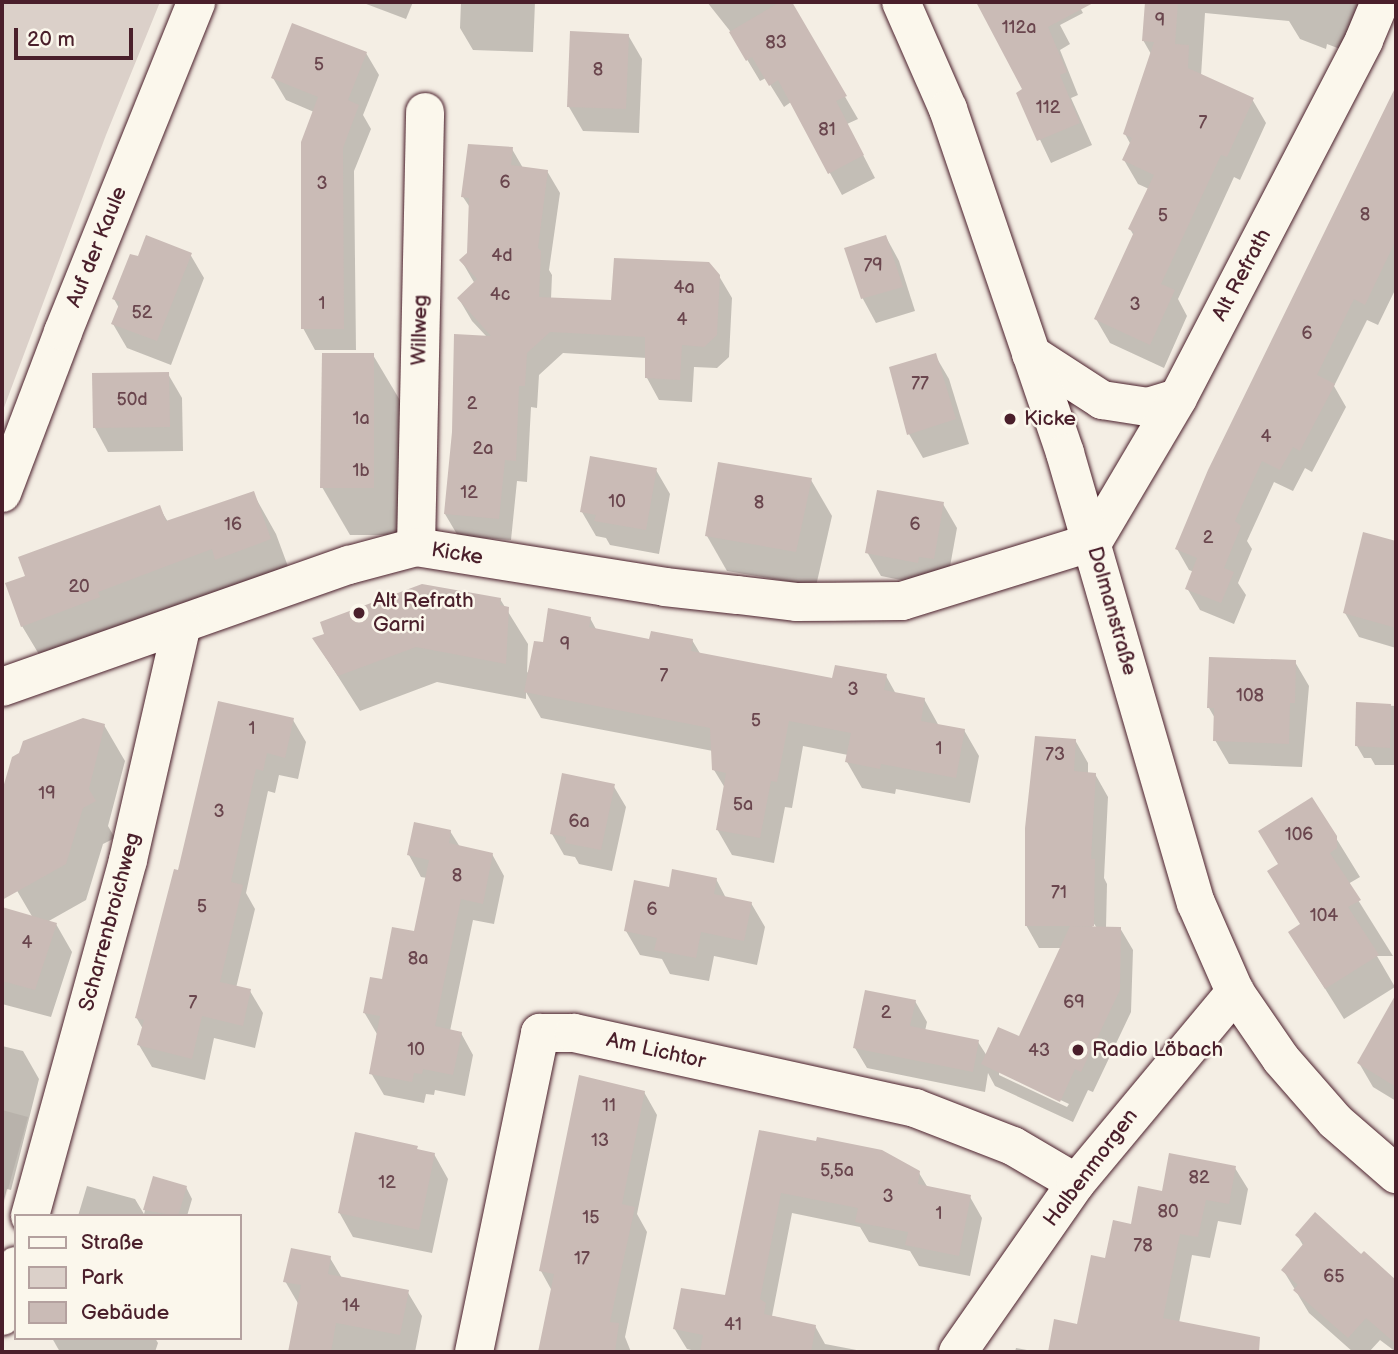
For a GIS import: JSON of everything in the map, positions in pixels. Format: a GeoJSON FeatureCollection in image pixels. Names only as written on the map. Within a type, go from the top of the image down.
{"type":"FeatureCollection","features":[{"type":"Feature","properties":{"kind":"street","name":"Auf der Kaule"},"geometry":{"type":"LineString","coordinates":[[2,493],[196,2]]}},
{"type":"Feature","properties":{"kind":"street","name":"Dolmanstraße"},"geometry":{"type":"LineString","coordinates":[[901,2],[948,109],[1093,542],[1196,903],[1235,992],[1281,1059],[1335,1121],[1396,1174]]}},
{"type":"Feature","properties":{"kind":"street","name":"Alt Refrath"},"geometry":{"type":"LineString","coordinates":[[1093,542],[1178,398],[1358,52],[1380,2]]}},
{"type":"Feature","properties":{"kind":"street","name":"Willweg"},"geometry":{"type":"LineString","coordinates":[[416,547],[425,112]]}},
{"type":"Feature","properties":{"kind":"street"},"geometry":{"type":"LineString","coordinates":[[1031,354],[1102,400],[1148,407],[1178,398]]}},
{"type":"Feature","properties":{"kind":"street","name":"Kicke"},"geometry":{"type":"LineString","coordinates":[[2,687],[349,565],[416,547],[665,587],[796,602],[902,601],[1093,542]]}},
{"type":"Feature","properties":{"kind":"street","name":"Scharrenbroichweg"},"geometry":{"type":"LineString","coordinates":[[31,1214],[128,860],[183,625]]}},
{"type":"Feature","properties":{"kind":"street","name":"Halbenmorgen"},"geometry":{"type":"LineString","coordinates":[[958,1352],[1076,1183],[1235,992]]}},
{"type":"Feature","properties":{"kind":"street","name":"Am Lichtor"},"geometry":{"type":"LineString","coordinates":[[474,1352],[540,1033],[574,1032],[915,1108],[1013,1146],[1076,1183]]}},
{"type":"Feature","properties":{"kind":"street"},"geometry":{"type":"LineString","coordinates":[[2,1316],[14,1273]]}},
{"type":"Feature","properties":{"kind":"shaded area"},"geometry":{"type":"Polygon","coordinates":[[[2,1110],[28,1117],[2,1211],[2,1110]]]}},
{"type":"Feature","properties":{"kind":"green space"},"geometry":{"type":"Polygon","coordinates":[[[2,2],[160,2],[106,135],[2,413],[2,2]]]}},
{"type":"Feature","properties":{"kind":"building"},"geometry":{"type":"Polygon","coordinates":[[[780,2],[792,2],[847,96],[836,101],[864,155],[828,174],[778,80],[769,86],[752,57],[746,61],[729,32],[780,2]]]}},
{"type":"Feature","properties":{"kind":"building"},"geometry":{"type":"Polygon","coordinates":[[[976,2],[1095,2],[1048,27],[1067,72],[1060,75],[1080,123],[1037,141],[1016,93],[1022,89],[976,2]]]}},
{"type":"Feature","properties":{"kind":"building"},"geometry":{"type":"Polygon","coordinates":[[[1145,2],[1178,2],[1175,44],[1189,45],[1188,68],[1254,98],[1227,157],[1221,155],[1161,284],[1175,290],[1150,345],[1094,319],[1134,232],[1128,229],[1154,175],[1122,160],[1132,138],[1123,134],[1154,42],[1142,41],[1145,2]]]}},
{"type":"Feature","properties":{"kind":"building"},"geometry":{"type":"Polygon","coordinates":[[[292,23],[367,52],[348,100],[359,105],[343,148],[344,329],[301,329],[301,142],[318,97],[271,78],[292,23]]]}},
{"type":"Feature","properties":{"kind":"building"},"geometry":{"type":"Polygon","coordinates":[[[570,31],[629,34],[626,109],[567,107],[570,31]]]}},
{"type":"Feature","properties":{"kind":"building"},"geometry":{"type":"Polygon","coordinates":[[[1396,86],[1396,240],[1365,305],[1354,299],[1317,375],[1335,384],[1300,451],[1293,447],[1280,470],[1262,461],[1235,521],[1241,526],[1224,568],[1234,572],[1221,603],[1185,589],[1197,558],[1175,549],[1208,470],[1396,86]]]}},
{"type":"Feature","properties":{"kind":"building"},"geometry":{"type":"Polygon","coordinates":[[[468,144],[513,147],[511,165],[548,170],[538,248],[541,251],[539,297],[611,300],[614,258],[709,262],[720,275],[717,335],[704,347],[682,345],[680,380],[645,378],[645,337],[550,332],[527,353],[525,386],[519,386],[516,461],[505,460],[499,519],[444,514],[452,432],[454,334],[491,336],[457,298],[477,279],[459,260],[467,253],[469,198],[461,197],[468,144]]]}},
{"type":"Feature","properties":{"kind":"building"},"geometry":{"type":"Polygon","coordinates":[[[146,235],[192,253],[157,341],[111,324],[120,302],[112,299],[130,254],[138,256],[146,235]]]}},
{"type":"Feature","properties":{"kind":"building"},"geometry":{"type":"Polygon","coordinates":[[[886,235],[903,287],[861,299],[844,248],[886,235]]]}},
{"type":"Feature","properties":{"kind":"building"},"geometry":{"type":"Polygon","coordinates":[[[322,353],[374,353],[374,488],[320,488],[322,353]]]}},
{"type":"Feature","properties":{"kind":"building"},"geometry":{"type":"Polygon","coordinates":[[[936,353],[956,419],[907,435],[889,367],[936,353]]]}},
{"type":"Feature","properties":{"kind":"building"},"geometry":{"type":"Polygon","coordinates":[[[169,372],[170,427],[93,428],[92,373],[169,372]]]}},
{"type":"Feature","properties":{"kind":"building"},"geometry":{"type":"Polygon","coordinates":[[[590,456],[657,468],[646,530],[594,521],[596,515],[580,512],[590,456]]]}},
{"type":"Feature","properties":{"kind":"building"},"geometry":{"type":"Polygon","coordinates":[[[718,462],[812,478],[796,552],[705,536],[718,462]]]}},
{"type":"Feature","properties":{"kind":"building"},"geometry":{"type":"Polygon","coordinates":[[[877,490],[944,502],[934,559],[919,557],[918,563],[865,553],[877,490]]]}},
{"type":"Feature","properties":{"kind":"building"},"geometry":{"type":"Polygon","coordinates":[[[254,491],[271,539],[215,560],[212,549],[98,592],[100,597],[21,627],[5,583],[25,576],[18,557],[160,505],[166,521],[254,491]]]}},
{"type":"Feature","properties":{"kind":"building"},"geometry":{"type":"Polygon","coordinates":[[[1363,532],[1396,541],[1396,628],[1343,613],[1363,532]]]}},
{"type":"Feature","properties":{"kind":"building"},"geometry":{"type":"Polygon","coordinates":[[[422,584],[501,598],[500,605],[509,607],[506,664],[416,647],[338,676],[312,638],[324,634],[320,622],[422,584]]]}},
{"type":"Feature","properties":{"kind":"building"},"geometry":{"type":"Polygon","coordinates":[[[548,608],[591,617],[589,627],[649,639],[651,631],[693,639],[691,651],[832,678],[835,665],[887,674],[884,690],[925,698],[921,721],[965,729],[956,778],[881,764],[880,769],[845,762],[851,733],[789,721],[777,782],[771,781],[760,838],[716,830],[726,773],[712,770],[710,728],[524,692],[534,641],[543,642],[548,608]]]}},
{"type":"Feature","properties":{"kind":"building"},"geometry":{"type":"Polygon","coordinates":[[[1209,657],[1296,660],[1295,703],[1290,703],[1289,744],[1213,741],[1214,708],[1207,708],[1209,657]]]}},
{"type":"Feature","properties":{"kind":"building"},"geometry":{"type":"Polygon","coordinates":[[[218,701],[294,718],[285,758],[267,753],[263,771],[256,769],[231,882],[243,885],[220,982],[251,989],[243,1026],[202,1016],[192,1059],[137,1045],[144,1020],[135,1018],[174,869],[178,870],[218,701]]]}},
{"type":"Feature","properties":{"kind":"building"},"geometry":{"type":"Polygon","coordinates":[[[1356,702],[1391,704],[1390,748],[1355,746],[1356,702]]]}},
{"type":"Feature","properties":{"kind":"building"},"geometry":{"type":"Polygon","coordinates":[[[83,718],[105,724],[89,789],[96,801],[83,808],[66,864],[2,900],[2,791],[12,757],[19,753],[23,741],[83,718]]]}},
{"type":"Feature","properties":{"kind":"building"},"geometry":{"type":"Polygon","coordinates":[[[1035,736],[1076,739],[1074,771],[1096,773],[1091,859],[1095,859],[1094,926],[1025,926],[1025,828],[1035,736]]]}},
{"type":"Feature","properties":{"kind":"building"},"geometry":{"type":"Polygon","coordinates":[[[562,773],[615,784],[601,850],[565,843],[566,837],[550,834],[562,773]]]}},
{"type":"Feature","properties":{"kind":"building"},"geometry":{"type":"Polygon","coordinates":[[[1312,797],[1337,836],[1337,848],[1330,853],[1361,900],[1348,907],[1379,955],[1325,989],[1288,932],[1300,924],[1267,871],[1278,864],[1258,831],[1312,797]]]}},
{"type":"Feature","properties":{"kind":"building"},"geometry":{"type":"Polygon","coordinates":[[[414,822],[451,830],[449,843],[493,853],[483,904],[461,899],[435,1026],[462,1032],[453,1075],[423,1069],[422,1074],[414,1073],[412,1082],[369,1074],[380,1016],[363,1013],[370,977],[382,979],[392,927],[414,931],[429,860],[407,855],[414,822]]]}},
{"type":"Feature","properties":{"kind":"building"},"geometry":{"type":"Polygon","coordinates":[[[672,869],[717,878],[714,894],[752,902],[744,941],[701,932],[696,958],[654,950],[657,938],[624,931],[634,880],[669,887],[672,869]]]}},
{"type":"Feature","properties":{"kind":"building"},"geometry":{"type":"Polygon","coordinates":[[[2,907],[57,923],[35,990],[2,981],[2,907]]]}},
{"type":"Feature","properties":{"kind":"building"},"geometry":{"type":"Polygon","coordinates":[[[1070,926],[1121,927],[1120,990],[1081,1072],[1075,1069],[1060,1102],[981,1064],[998,1027],[1019,1036],[1070,926]]]}},
{"type":"Feature","properties":{"kind":"building"},"geometry":{"type":"Polygon","coordinates":[[[865,990],[916,1000],[910,1026],[979,1040],[973,1072],[853,1048],[865,990]]]}},
{"type":"Feature","properties":{"kind":"building"},"geometry":{"type":"Polygon","coordinates":[[[1396,994],[1396,1087],[1357,1063],[1396,994]]]}},
{"type":"Feature","properties":{"kind":"building"},"geometry":{"type":"Polygon","coordinates":[[[579,1075],[645,1091],[622,1204],[635,1207],[610,1322],[619,1323],[615,1352],[538,1352],[554,1274],[539,1271],[579,1075]]]}},
{"type":"Feature","properties":{"kind":"building"},"geometry":{"type":"Polygon","coordinates":[[[759,1130],[816,1141],[817,1137],[882,1150],[920,1171],[918,1184],[971,1195],[959,1256],[905,1245],[908,1232],[855,1222],[858,1208],[781,1193],[760,1299],[766,1303],[764,1314],[816,1325],[811,1352],[700,1352],[703,1335],[673,1329],[681,1288],[725,1295],[759,1130]]]}},
{"type":"Feature","properties":{"kind":"building"},"geometry":{"type":"Polygon","coordinates":[[[355,1132],[418,1146],[417,1149],[435,1153],[419,1230],[338,1213],[355,1132]]]}},
{"type":"Feature","properties":{"kind":"building"},"geometry":{"type":"Polygon","coordinates":[[[1169,1153],[1236,1166],[1229,1204],[1206,1200],[1198,1237],[1180,1234],[1163,1318],[1260,1337],[1259,1352],[1048,1352],[1054,1319],[1077,1324],[1091,1255],[1105,1258],[1113,1220],[1131,1224],[1138,1186],[1162,1191],[1169,1153]]]}},
{"type":"Feature","properties":{"kind":"building"},"geometry":{"type":"Polygon","coordinates":[[[153,1176],[187,1186],[179,1214],[143,1210],[153,1176]]]}},
{"type":"Feature","properties":{"kind":"building"},"geometry":{"type":"Polygon","coordinates":[[[1315,1212],[1361,1254],[1364,1251],[1396,1280],[1396,1344],[1366,1318],[1348,1338],[1293,1290],[1298,1285],[1281,1270],[1304,1243],[1295,1235],[1315,1212]]]}},
{"type":"Feature","properties":{"kind":"building"},"geometry":{"type":"Polygon","coordinates":[[[291,1248],[331,1256],[328,1274],[409,1290],[400,1335],[336,1323],[331,1352],[288,1352],[301,1285],[283,1282],[291,1248]]]}},
{"type":"Feature","properties":{"kind":"place","name":"Kicke"},"geometry":{"type":"Point","coordinates":[1010,419]}},
{"type":"Feature","properties":{"kind":"place","name":"Alt Refrath Garni"},"geometry":{"type":"Point","coordinates":[359,613]}},
{"type":"Feature","properties":{"kind":"place","name":"Radio Löbach"},"geometry":{"type":"Point","coordinates":[1078,1050]}}]}
